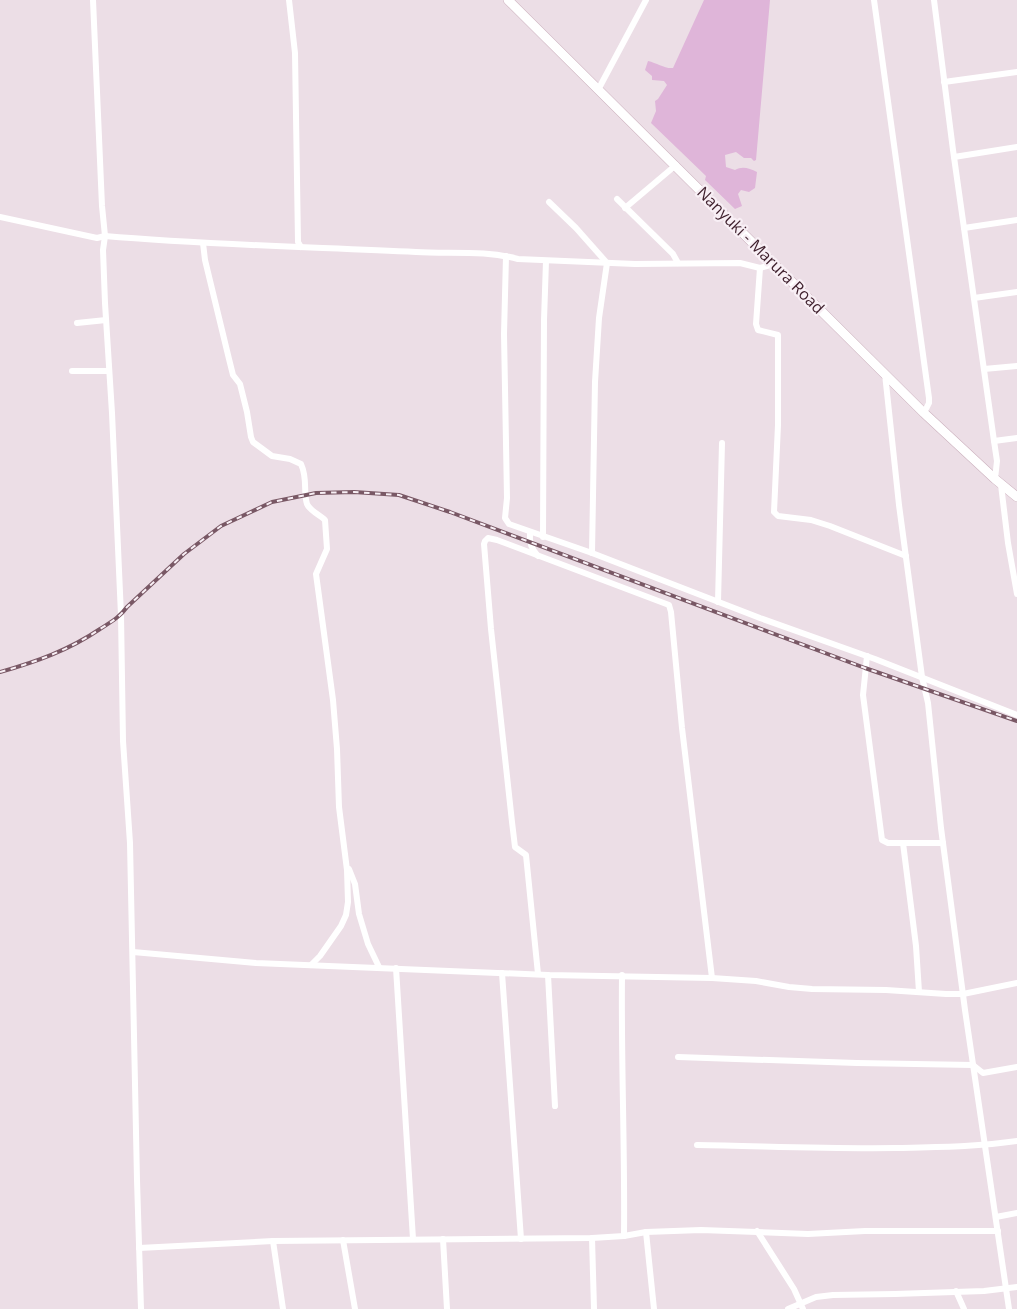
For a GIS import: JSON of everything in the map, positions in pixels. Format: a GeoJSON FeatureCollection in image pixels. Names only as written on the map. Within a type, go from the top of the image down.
{"type":"FeatureCollection","features":[{"type":"Feature","properties":{"kind":"street"},"geometry":{"type":"LineString","coordinates":[[93,0],[105,236],[103,250],[106,320],[113,421],[121,615],[123,741],[130,843],[141,1309]]}},
{"type":"Feature","properties":{"kind":"street"},"geometry":{"type":"LineString","coordinates":[[289,0],[295,52],[298,242],[301,248]]}},
{"type":"Feature","properties":{"kind":"street","name":"Nanyuki - Marura Road"},"geometry":{"type":"LineString","coordinates":[[508,0],[924,413],[998,482],[1017,497]]}},
{"type":"Feature","properties":{"kind":"street"},"geometry":{"type":"LineString","coordinates":[[598,90],[646,0]]}},
{"type":"Feature","properties":{"kind":"street"},"geometry":{"type":"LineString","coordinates":[[874,0],[929,398],[929,403],[924,413]]}},
{"type":"Feature","properties":{"kind":"street"},"geometry":{"type":"LineString","coordinates":[[934,0],[997,461],[998,482],[1017,594]]}},
{"type":"Feature","properties":{"kind":"street"},"geometry":{"type":"LineString","coordinates":[[944,82],[1017,72]]}},
{"type":"Feature","properties":{"kind":"street"},"geometry":{"type":"LineString","coordinates":[[954,157],[1017,147]]}},
{"type":"Feature","properties":{"kind":"street"},"geometry":{"type":"LineString","coordinates":[[625,208],[676,165]]}},
{"type":"Feature","properties":{"kind":"street"},"geometry":{"type":"LineString","coordinates":[[616,199],[673,254],[678,263]]}},
{"type":"Feature","properties":{"kind":"street"},"geometry":{"type":"LineString","coordinates":[[549,202],[576,228],[607,263],[598,328],[595,382],[592,552]]}},
{"type":"Feature","properties":{"kind":"street"},"geometry":{"type":"LineString","coordinates":[[0,217],[97,238],[105,236],[301,248],[506,256],[546,261],[740,263],[760,268],[774,264]]}},
{"type":"Feature","properties":{"kind":"street"},"geometry":{"type":"LineString","coordinates":[[964,228],[1017,220]]}},
{"type":"Feature","properties":{"kind":"street"},"geometry":{"type":"LineString","coordinates":[[203,243],[205,260],[229,359],[233,374],[240,384],[251,437],[259,447],[272,456],[290,459],[301,464],[306,482],[307,504],[325,520],[326,549],[316,574],[333,700],[337,749],[338,807],[348,902],[346,915],[320,956],[311,965]]}},
{"type":"Feature","properties":{"kind":"street"},"geometry":{"type":"LineString","coordinates":[[506,256],[504,295],[506,518],[509,524],[592,552],[718,602],[867,656],[1017,715]]}},
{"type":"Feature","properties":{"kind":"street"},"geometry":{"type":"LineString","coordinates":[[543,537],[546,261]]}},
{"type":"Feature","properties":{"kind":"street"},"geometry":{"type":"LineString","coordinates":[[760,268],[756,324],[758,330],[778,335],[778,425],[774,512],[778,516],[805,519],[830,526],[906,556]]}},
{"type":"Feature","properties":{"kind":"street"},"geometry":{"type":"LineString","coordinates":[[974,298],[1017,292]]}},
{"type":"Feature","properties":{"kind":"street"},"geometry":{"type":"LineString","coordinates":[[77,323],[106,320]]}},
{"type":"Feature","properties":{"kind":"street"},"geometry":{"type":"LineString","coordinates":[[984,369],[1017,366]]}},
{"type":"Feature","properties":{"kind":"street"},"geometry":{"type":"LineString","coordinates":[[72,371],[109,371]]}},
{"type":"Feature","properties":{"kind":"street"},"geometry":{"type":"LineString","coordinates":[[885,373],[895,472],[922,677],[928,703],[943,843],[963,994],[1010,1309]]}},
{"type":"Feature","properties":{"kind":"street"},"geometry":{"type":"LineString","coordinates":[[994,441],[1017,438]]}},
{"type":"Feature","properties":{"kind":"street"},"geometry":{"type":"LineString","coordinates":[[718,602],[722,443]]}},
{"type":"Feature","properties":{"kind":"street"},"geometry":{"type":"LineString","coordinates":[[530,532],[530,542],[533,551],[539,557]]}},
{"type":"Feature","properties":{"kind":"street"},"geometry":{"type":"LineString","coordinates":[[538,974],[526,855],[516,847],[514,840],[491,629],[485,541],[491,538],[669,605],[712,978]]}},
{"type":"Feature","properties":{"kind":"street"},"geometry":{"type":"LineString","coordinates":[[867,656],[863,695],[881,835],[884,842],[943,843]]}},
{"type":"Feature","properties":{"kind":"street"},"geometry":{"type":"LineString","coordinates":[[903,843],[916,946],[919,992]]}},
{"type":"Feature","properties":{"kind":"street"},"geometry":{"type":"LineString","coordinates":[[345,861],[355,884],[359,914],[378,968]]}},
{"type":"Feature","properties":{"kind":"street"},"geometry":{"type":"LineString","coordinates":[[132,952],[256,963],[548,975],[712,978],[756,981],[812,989],[963,994],[1017,982]]}},
{"type":"Feature","properties":{"kind":"street"},"geometry":{"type":"LineString","coordinates":[[396,968],[413,1239]]}},
{"type":"Feature","properties":{"kind":"street"},"geometry":{"type":"LineString","coordinates":[[502,973],[521,1239]]}},
{"type":"Feature","properties":{"kind":"street"},"geometry":{"type":"LineString","coordinates":[[548,975],[555,1106]]}},
{"type":"Feature","properties":{"kind":"street"},"geometry":{"type":"LineString","coordinates":[[622,975],[621,1066],[625,1179],[624,1236]]}},
{"type":"Feature","properties":{"kind":"street"},"geometry":{"type":"LineString","coordinates":[[678,1057],[973,1065],[983,1073],[1017,1067]]}},
{"type":"Feature","properties":{"kind":"street"},"geometry":{"type":"LineString","coordinates":[[697,1145],[941,1148],[985,1146],[1017,1141]]}},
{"type":"Feature","properties":{"kind":"street"},"geometry":{"type":"LineString","coordinates":[[996,1217],[1017,1213]]}},
{"type":"Feature","properties":{"kind":"street"},"geometry":{"type":"LineString","coordinates":[[140,1248],[343,1240],[592,1238],[624,1236],[646,1232],[701,1230],[808,1234],[865,1231],[998,1231]]}},
{"type":"Feature","properties":{"kind":"street"},"geometry":{"type":"LineString","coordinates":[[757,1231],[802,1306]]}},
{"type":"Feature","properties":{"kind":"street"},"geometry":{"type":"LineString","coordinates":[[646,1232],[654,1309]]}},
{"type":"Feature","properties":{"kind":"street"},"geometry":{"type":"LineString","coordinates":[[592,1238],[594,1309]]}},
{"type":"Feature","properties":{"kind":"street"},"geometry":{"type":"LineString","coordinates":[[443,1239],[447,1309]]}},
{"type":"Feature","properties":{"kind":"street"},"geometry":{"type":"LineString","coordinates":[[343,1240],[355,1309]]}},
{"type":"Feature","properties":{"kind":"street"},"geometry":{"type":"LineString","coordinates":[[272,1242],[283,1309]]}},
{"type":"Feature","properties":{"kind":"street"},"geometry":{"type":"LineString","coordinates":[[788,1309],[802,1306],[816,1297],[834,1295],[895,1294],[1017,1287]]}},
{"type":"Feature","properties":{"kind":"street"},"geometry":{"type":"LineString","coordinates":[[956,1291],[964,1309]]}},
{"type":"Feature","properties":{"kind":"shaded area"},"geometry":{"type":"Polygon","coordinates":[[[704,0],[770,0],[756,160],[744,158],[736,152],[725,155],[726,167],[735,170],[746,168],[757,172],[755,188],[749,192],[741,190],[738,194],[742,206],[735,209],[705,180],[706,176],[651,123],[656,111],[655,101],[667,85],[664,81],[652,80],[652,76],[645,70],[648,61],[667,68],[673,68],[704,0]]]}},
{"type":"Feature","properties":{"kind":"railway"},"geometry":{"type":"LineString","coordinates":[[0,672],[39,660],[64,649],[108,624],[184,554],[221,526],[272,502],[316,493],[354,492],[399,495],[450,512],[865,668],[1017,721]]}}]}
